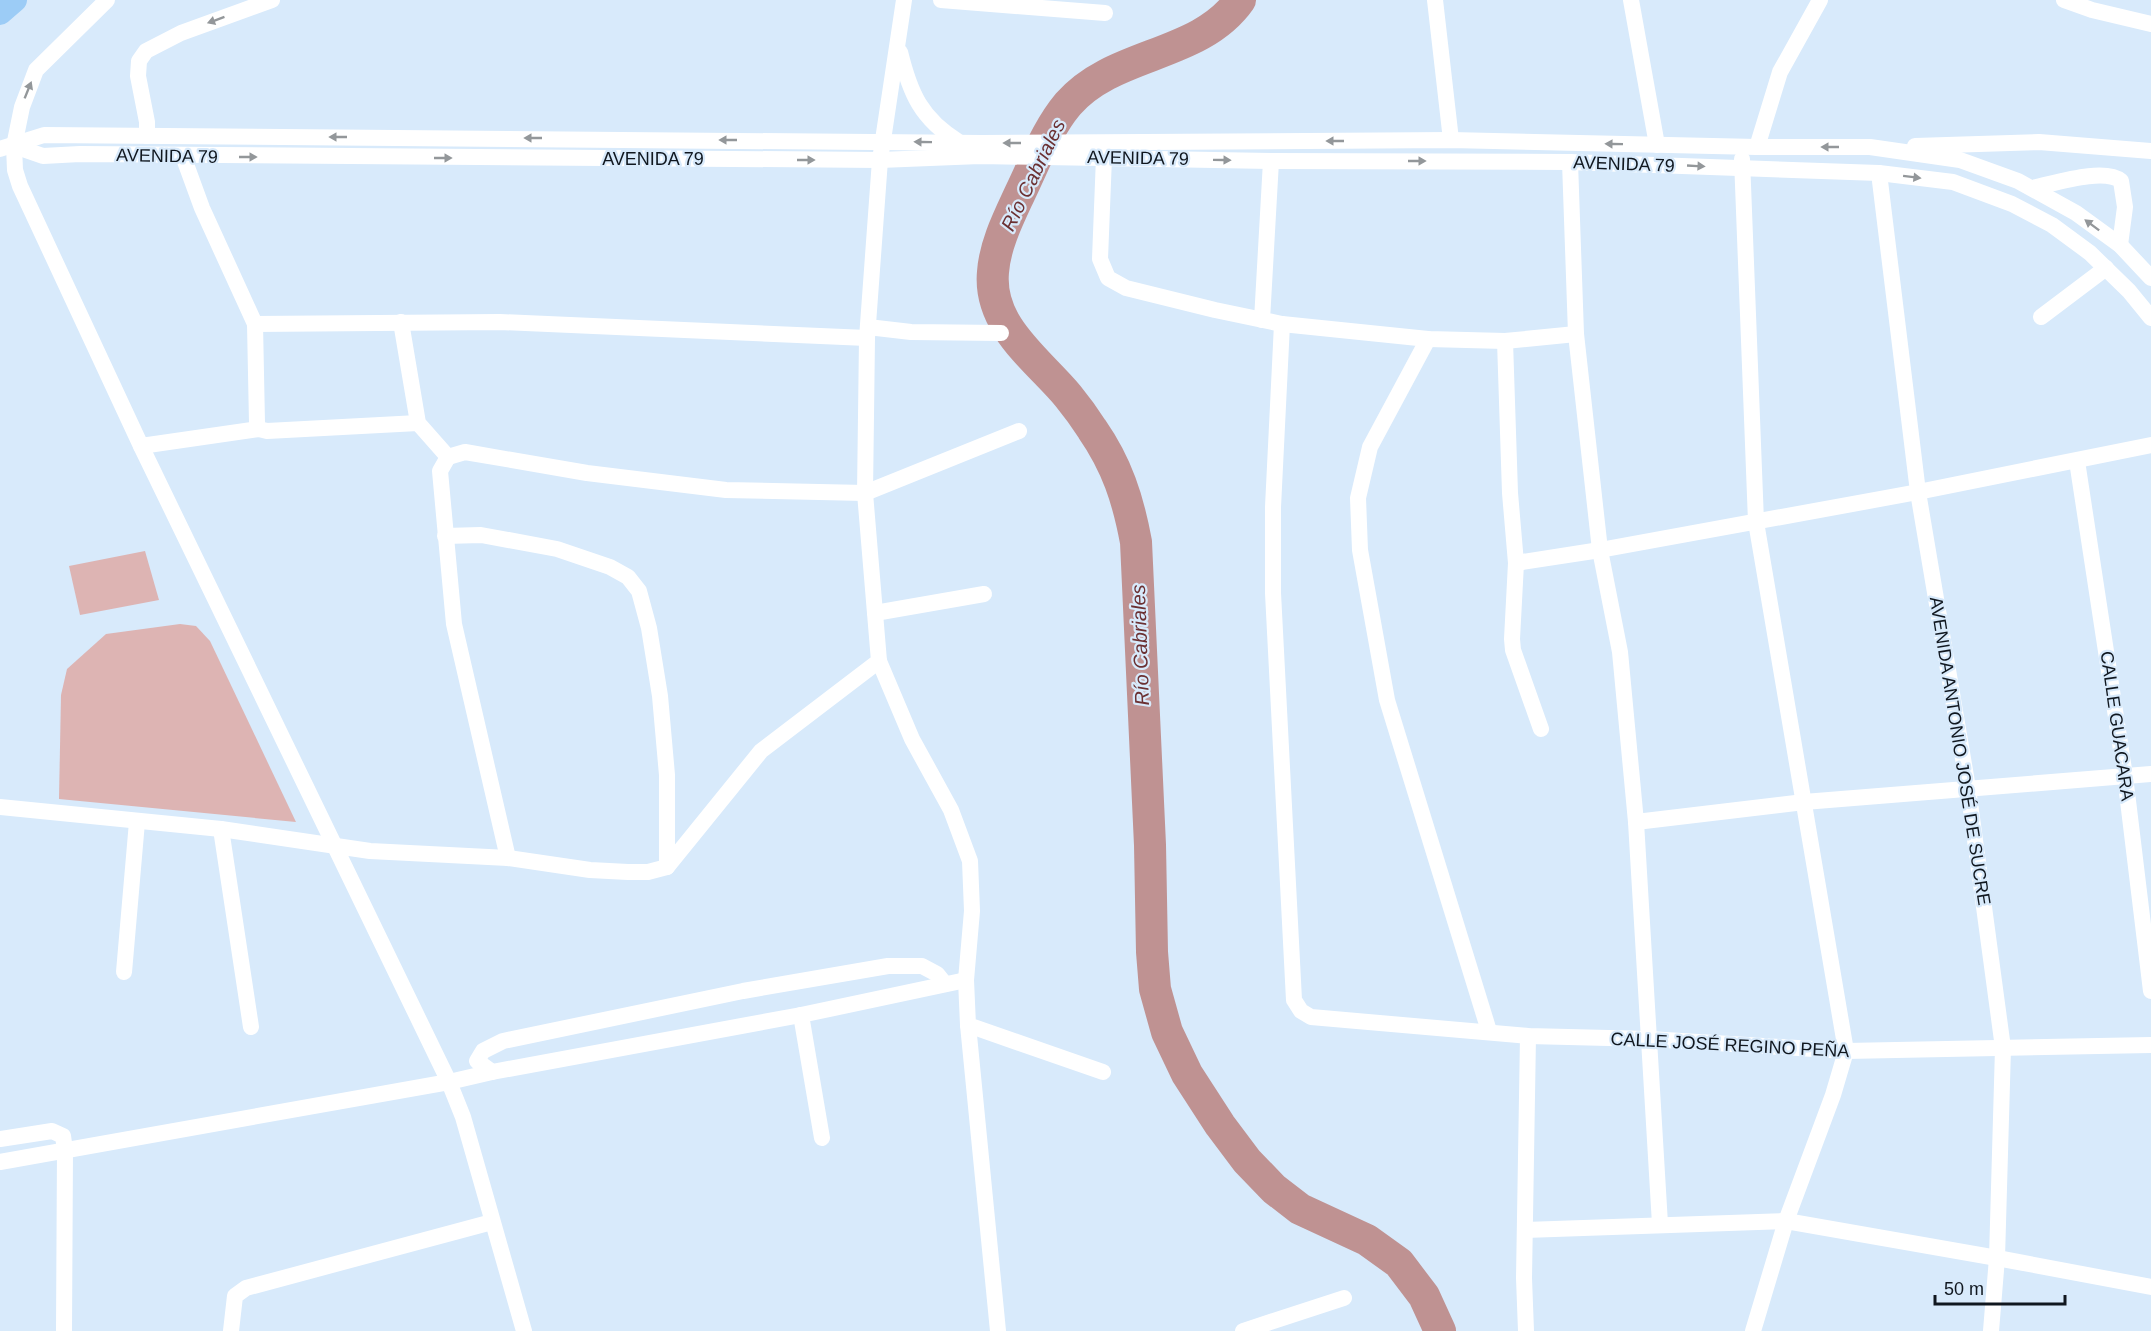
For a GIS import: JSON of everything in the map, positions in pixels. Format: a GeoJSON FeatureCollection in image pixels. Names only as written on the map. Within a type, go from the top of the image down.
{"type":"FeatureCollection","features":[{"type":"Feature","properties":{"kind":"highway"},"geometry":{"type":"LineString","coordinates":[[0,14],[15,0]]}},
{"type":"Feature","properties":{"kind":"street"},"geometry":{"type":"LineString","coordinates":[[107,0],[36,70],[7,148],[20,186],[141,446],[449,1082],[463,1117],[524,1331]]}},
{"type":"Feature","properties":{"kind":"street"},"geometry":{"type":"LineString","coordinates":[[147,136],[147,122],[138,76],[139,61],[146,51],[181,33],[272,0]]}},
{"type":"Feature","properties":{"kind":"street"},"geometry":{"type":"LineString","coordinates":[[904,0],[880,160],[867,333],[865,493],[879,661],[912,739],[951,810],[969,861],[972,911],[966,980],[968,1024],[998,1331]]}},
{"type":"Feature","properties":{"kind":"street"},"geometry":{"type":"LineString","coordinates":[[941,0],[1105,13]]}},
{"type":"Feature","properties":{"kind":"street"},"geometry":{"type":"LineString","coordinates":[[1435,0],[1451,140]]}},
{"type":"Feature","properties":{"kind":"street"},"geometry":{"type":"LineString","coordinates":[[1631,0],[1657,145]]}},
{"type":"Feature","properties":{"kind":"street"},"geometry":{"type":"LineString","coordinates":[[1753,1331],[1786,1221],[1833,1095],[1846,1051],[1756,522],[1742,169],[1780,72],[1820,0]]}},
{"type":"Feature","properties":{"kind":"street"},"geometry":{"type":"LineString","coordinates":[[2064,0],[2092,10],[2151,24]]}},
{"type":"Feature","properties":{"kind":"street"},"geometry":{"type":"LineString","coordinates":[[897,44],[908,83],[926,116],[942,131],[960,142]]}},
{"type":"Feature","properties":{"kind":"street","name":"AVENIDA 79"},"geometry":{"type":"LineString","coordinates":[[7,148],[44,135],[960,142],[981,150]]}},
{"type":"Feature","properties":{"kind":"street"},"geometry":{"type":"LineString","coordinates":[[1082,150],[1451,140],[1749,147],[1870,147],[2039,142],[2151,151]]}},
{"type":"Feature","properties":{"kind":"street"},"geometry":{"type":"LineString","coordinates":[[1870,147],[1960,160],[2032,188],[2076,213],[2120,245],[2151,278]]}},
{"type":"Feature","properties":{"kind":"street","name":"AVENIDA 79"},"geometry":{"type":"LineString","coordinates":[[7,148],[43,156],[80,154],[880,160],[981,150],[1082,150],[1104,157],[1271,161],[1570,162],[1879,173],[1953,182],[2012,204],[2052,225],[2106,268],[2151,318]]}},
{"type":"Feature","properties":{"kind":"street"},"geometry":{"type":"LineString","coordinates":[[2109,148],[2121,180],[2125,207],[2120,245]]}},
{"type":"Feature","properties":{"kind":"street"},"geometry":{"type":"LineString","coordinates":[[183,156],[202,208],[255,324],[259,429]]}},
{"type":"Feature","properties":{"kind":"street"},"geometry":{"type":"LineString","coordinates":[[1104,157],[1100,259],[1108,278],[1126,288],[1282,324],[1428,339],[1505,341],[1576,334]]}},
{"type":"Feature","properties":{"kind":"street"},"geometry":{"type":"LineString","coordinates":[[1262,320],[1271,161]]}},
{"type":"Feature","properties":{"kind":"street"},"geometry":{"type":"LineString","coordinates":[[1570,162],[1576,334],[1600,550],[1620,652],[1636,822],[1660,1224]]}},
{"type":"Feature","properties":{"kind":"street","name":"AVENIDA ANTONIO JOSÉ DE SUCRE"},"geometry":{"type":"LineString","coordinates":[[1879,173],[1918,492],[1968,788],[2003,1048],[1997,1258],[1991,1331]]}},
{"type":"Feature","properties":{"kind":"street"},"geometry":{"type":"LineString","coordinates":[[2032,188],[2093,176],[2112,175],[2121,180]]}},
{"type":"Feature","properties":{"kind":"street"},"geometry":{"type":"LineString","coordinates":[[2041,317],[2106,268]]}},
{"type":"Feature","properties":{"kind":"street"},"geometry":{"type":"LineString","coordinates":[[255,324],[500,321],[867,333],[1001,333]]}},
{"type":"Feature","properties":{"kind":"street"},"geometry":{"type":"LineString","coordinates":[[401,322],[418,423],[448,457]]}},
{"type":"Feature","properties":{"kind":"street","name":"CALLE JOSÉ REGINO PEÑA"},"geometry":{"type":"LineString","coordinates":[[1282,324],[1273,507],[1273,593],[1294,1000],[1300,1011],[1311,1017],[1528,1036],[1649,1039],[1846,1051],[2151,1045]]}},
{"type":"Feature","properties":{"kind":"street"},"geometry":{"type":"LineString","coordinates":[[1428,339],[1370,447],[1358,498],[1360,550],[1387,700],[1489,1031]]}},
{"type":"Feature","properties":{"kind":"street"},"geometry":{"type":"LineString","coordinates":[[1505,341],[1510,493],[1516,563],[1513,650],[1541,729]]}},
{"type":"Feature","properties":{"kind":"street"},"geometry":{"type":"LineString","coordinates":[[141,446],[259,429],[267,431],[418,423]]}},
{"type":"Feature","properties":{"kind":"street"},"geometry":{"type":"LineString","coordinates":[[508,858],[454,624],[440,471],[448,457],[465,453],[587,473],[726,490],[865,493],[1019,431]]}},
{"type":"Feature","properties":{"kind":"street"},"geometry":{"type":"LineString","coordinates":[[1516,563],[1600,550],[1918,492],[2151,445]]}},
{"type":"Feature","properties":{"kind":"street","name":"CALLE GUACARA"},"geometry":{"type":"LineString","coordinates":[[2077,461],[2124,776],[2151,991]]}},
{"type":"Feature","properties":{"kind":"street"},"geometry":{"type":"LineString","coordinates":[[446,536],[481,535],[557,549],[610,567],[628,577],[639,591],[649,628],[660,696],[667,775],[668,867]]}},
{"type":"Feature","properties":{"kind":"street"},"geometry":{"type":"LineString","coordinates":[[875,613],[984,594]]}},
{"type":"Feature","properties":{"kind":"street"},"geometry":{"type":"LineString","coordinates":[[0,807],[221,829],[370,850],[508,858],[590,870],[648,872],[668,867],[761,751],[879,661]]}},
{"type":"Feature","properties":{"kind":"street"},"geometry":{"type":"LineString","coordinates":[[1636,822],[1804,802],[2151,774]]}},
{"type":"Feature","properties":{"kind":"street"},"geometry":{"type":"LineString","coordinates":[[124,972],[137,822]]}},
{"type":"Feature","properties":{"kind":"street"},"geometry":{"type":"LineString","coordinates":[[221,829],[251,1027]]}},
{"type":"Feature","properties":{"kind":"street"},"geometry":{"type":"LineString","coordinates":[[492,1072],[477,1061],[483,1051],[503,1041],[743,991],[888,966],[922,966],[937,974],[945,984]]}},
{"type":"Feature","properties":{"kind":"street"},"geometry":{"type":"LineString","coordinates":[[0,1162],[449,1082],[801,1015],[966,980]]}},
{"type":"Feature","properties":{"kind":"street"},"geometry":{"type":"LineString","coordinates":[[801,1015],[822,1138]]}},
{"type":"Feature","properties":{"kind":"street"},"geometry":{"type":"LineString","coordinates":[[968,1024],[1103,1072]]}},
{"type":"Feature","properties":{"kind":"street"},"geometry":{"type":"LineString","coordinates":[[1526,1331],[1528,1036]]}},
{"type":"Feature","properties":{"kind":"street"},"geometry":{"type":"LineString","coordinates":[[0,1139],[52,1131],[63,1136],[65,1150],[64,1331]]}},
{"type":"Feature","properties":{"kind":"street"},"geometry":{"type":"LineString","coordinates":[[1525,1230],[1786,1221],[2151,1287]]}},
{"type":"Feature","properties":{"kind":"street"},"geometry":{"type":"LineString","coordinates":[[231,1331],[235,1296],[246,1288],[492,1222]]}},
{"type":"Feature","properties":{"kind":"street"},"geometry":{"type":"LineString","coordinates":[[1243,1331],[1344,1298]]}},
{"type":"Feature","properties":{"kind":"shaded area"},"geometry":{"type":"Polygon","coordinates":[[[145,551],[159,600],[80,615],[69,566],[145,551]]]}},
{"type":"Feature","properties":{"kind":"shaded area"},"geometry":{"type":"Polygon","coordinates":[[[180,624],[196,626],[210,641],[296,822],[59,799],[61,695],[67,669],[106,634],[180,624]]]}},
{"type":"Feature","properties":{"kind":"waterway","name":"Río Cabriales"},"geometry":{"type":"LineString","coordinates":[[1240,0],[1223,19],[1202,33],[1109,74],[1087,87],[1068,104],[1042,146],[1003,231],[994,262],[994,291],[998,309],[1017,341],[1068,396],[1101,442],[1115,469],[1133,526],[1136,542],[1150,845],[1152,952],[1155,989],[1167,1032],[1187,1074],[1247,1161],[1274,1189],[1300,1209],[1367,1240],[1399,1263],[1424,1296],[1440,1331]]}}]}
